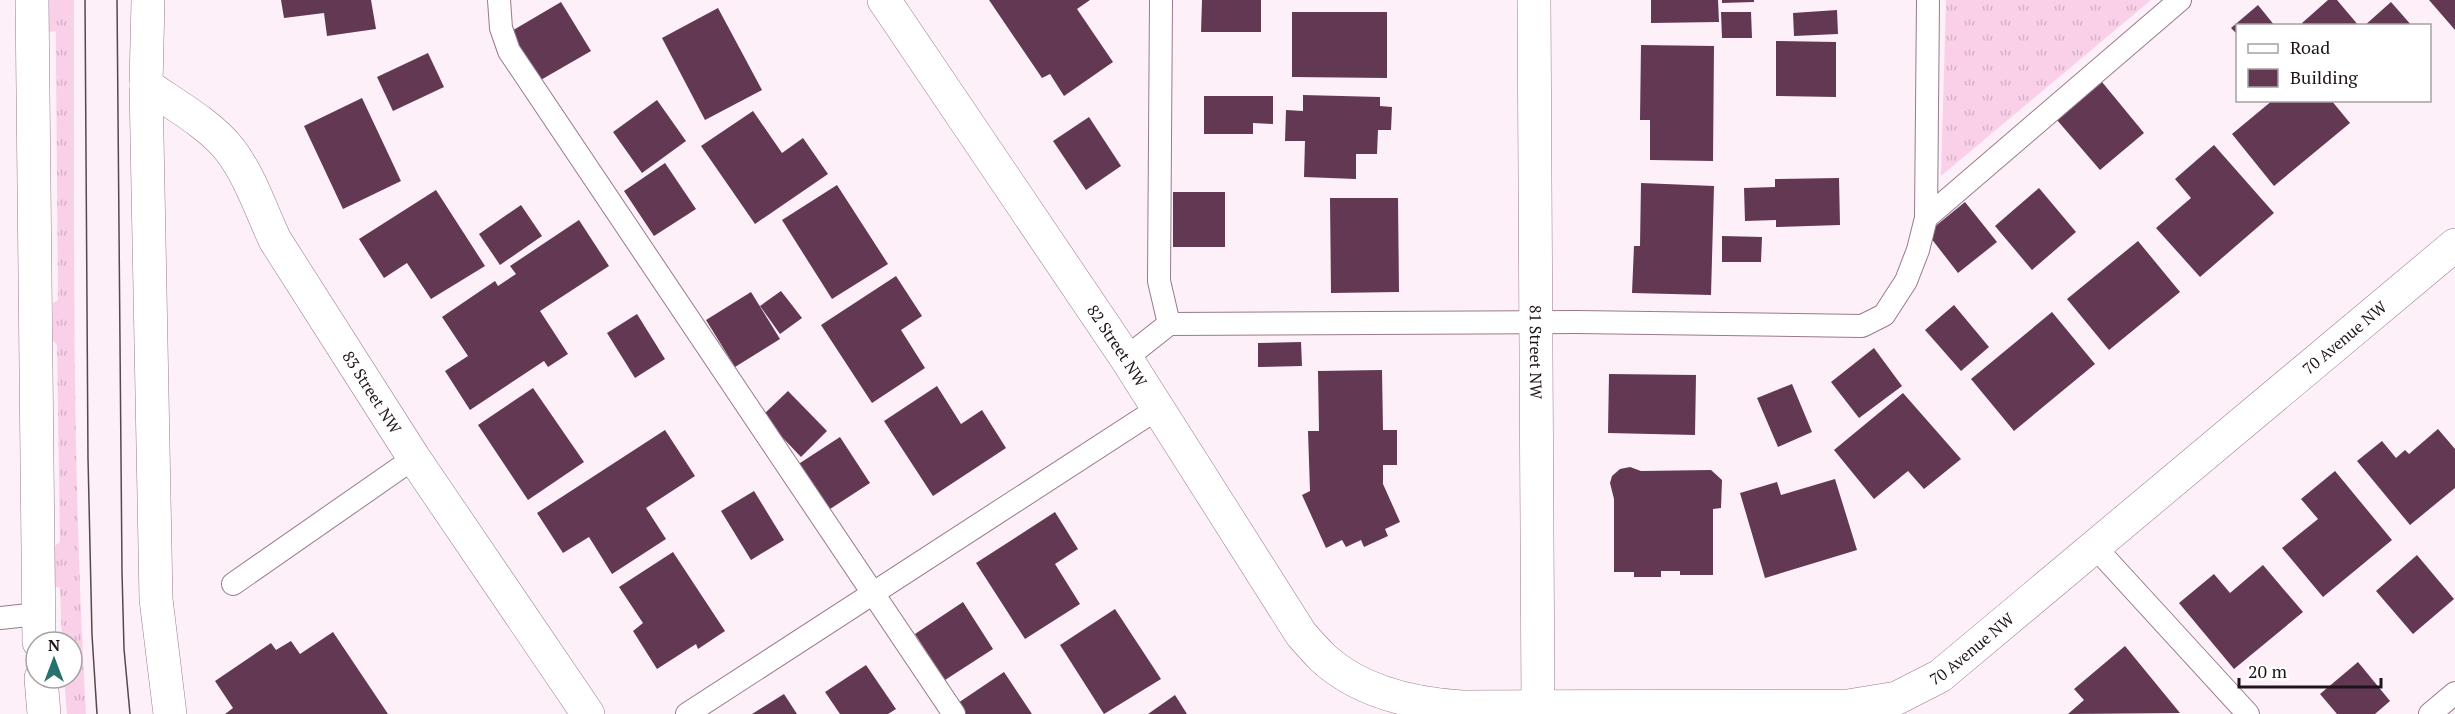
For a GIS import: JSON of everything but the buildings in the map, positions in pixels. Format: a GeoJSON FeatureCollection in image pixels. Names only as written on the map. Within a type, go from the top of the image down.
{"type":"FeatureCollection","features":[{"type":"Feature","properties":{"kind":"street"},"geometry":{"type":"LineString","coordinates":[[32,0],[38,628]]}},
{"type":"Feature","properties":{"kind":"street"},"geometry":{"type":"LineString","coordinates":[[148,0],[146,85],[156,599],[170,714]]}},
{"type":"Feature","properties":{"kind":"street","name":"82 Street NW"},"geometry":{"type":"LineString","coordinates":[[884,0],[1126,358],[1301,634],[1324,659],[1360,682]]}},
{"type":"Feature","properties":{"kind":"street","name":"81 Street NW"},"geometry":{"type":"LineString","coordinates":[[1534,0],[1538,706]]}},
{"type":"Feature","properties":{"kind":"street","name":"83 Street NW"},"geometry":{"type":"LineString","coordinates":[[146,85],[211,131],[229,148],[246,173],[257,203],[276,240],[414,458],[588,714]]}},
{"type":"Feature","properties":{"kind":"street","name":"70 Avenue NW"},"geometry":{"type":"LineString","coordinates":[[1360,682],[1396,697],[1428,705],[1462,707],[1848,706],[1897,698],[1940,676],[2455,245]]}},
{"type":"Feature","properties":{"kind":"street"},"geometry":{"type":"LineString","coordinates":[[42,690],[44,714]]}},
{"type":"Feature","properties":{"kind":"lane"},"geometry":{"type":"LineString","coordinates":[[499,0],[501,28],[509,51],[954,714]]}},
{"type":"Feature","properties":{"kind":"lane"},"geometry":{"type":"LineString","coordinates":[[1161,0],[1159,280],[1168,324]]}},
{"type":"Feature","properties":{"kind":"lane"},"geometry":{"type":"LineString","coordinates":[[1126,358],[1168,324],[1536,322],[1862,326],[1884,315],[1906,281],[1918,250],[1926,218],[1928,0]]}},
{"type":"Feature","properties":{"kind":"lane"},"geometry":{"type":"LineString","coordinates":[[1926,218],[2180,0]]}},
{"type":"Feature","properties":{"kind":"lane"},"geometry":{"type":"LineString","coordinates":[[687,714],[1157,408]]}},
{"type":"Feature","properties":{"kind":"lane"},"geometry":{"type":"LineString","coordinates":[[233,584],[414,458]]}},
{"type":"Feature","properties":{"kind":"lane"},"geometry":{"type":"LineString","coordinates":[[2094,546],[2248,714]]}},
{"type":"Feature","properties":{"kind":"lane"},"geometry":{"type":"LineString","coordinates":[[0,618],[38,628]]}},
{"type":"Feature","properties":{"kind":"lane"},"geometry":{"type":"LineString","coordinates":[[2430,714],[2455,693]]}},
{"type":"Feature","properties":{"kind":"green space"},"geometry":{"type":"Polygon","coordinates":[[[49,0],[74,0],[76,446],[81,630],[62,630],[60,588],[54,586],[53,547],[60,542],[57,345],[53,341],[53,303],[58,300],[56,31],[49,32],[49,0]]]}},
{"type":"Feature","properties":{"kind":"green space"},"geometry":{"type":"Polygon","coordinates":[[[1946,0],[2151,0],[1941,176],[1946,0]]]}},
{"type":"Feature","properties":{"kind":"green space"},"geometry":{"type":"Polygon","coordinates":[[[84,678],[86,714],[67,714],[65,690],[84,690],[84,678]]]}},
{"type":"Feature","properties":{"kind":"tram line"},"geometry":{"type":"LineString","coordinates":[[85,0],[88,458],[92,635],[97,714]]}},
{"type":"Feature","properties":{"kind":"tram line"},"geometry":{"type":"LineString","coordinates":[[117,0],[122,572],[124,649],[130,714]]}}]}
